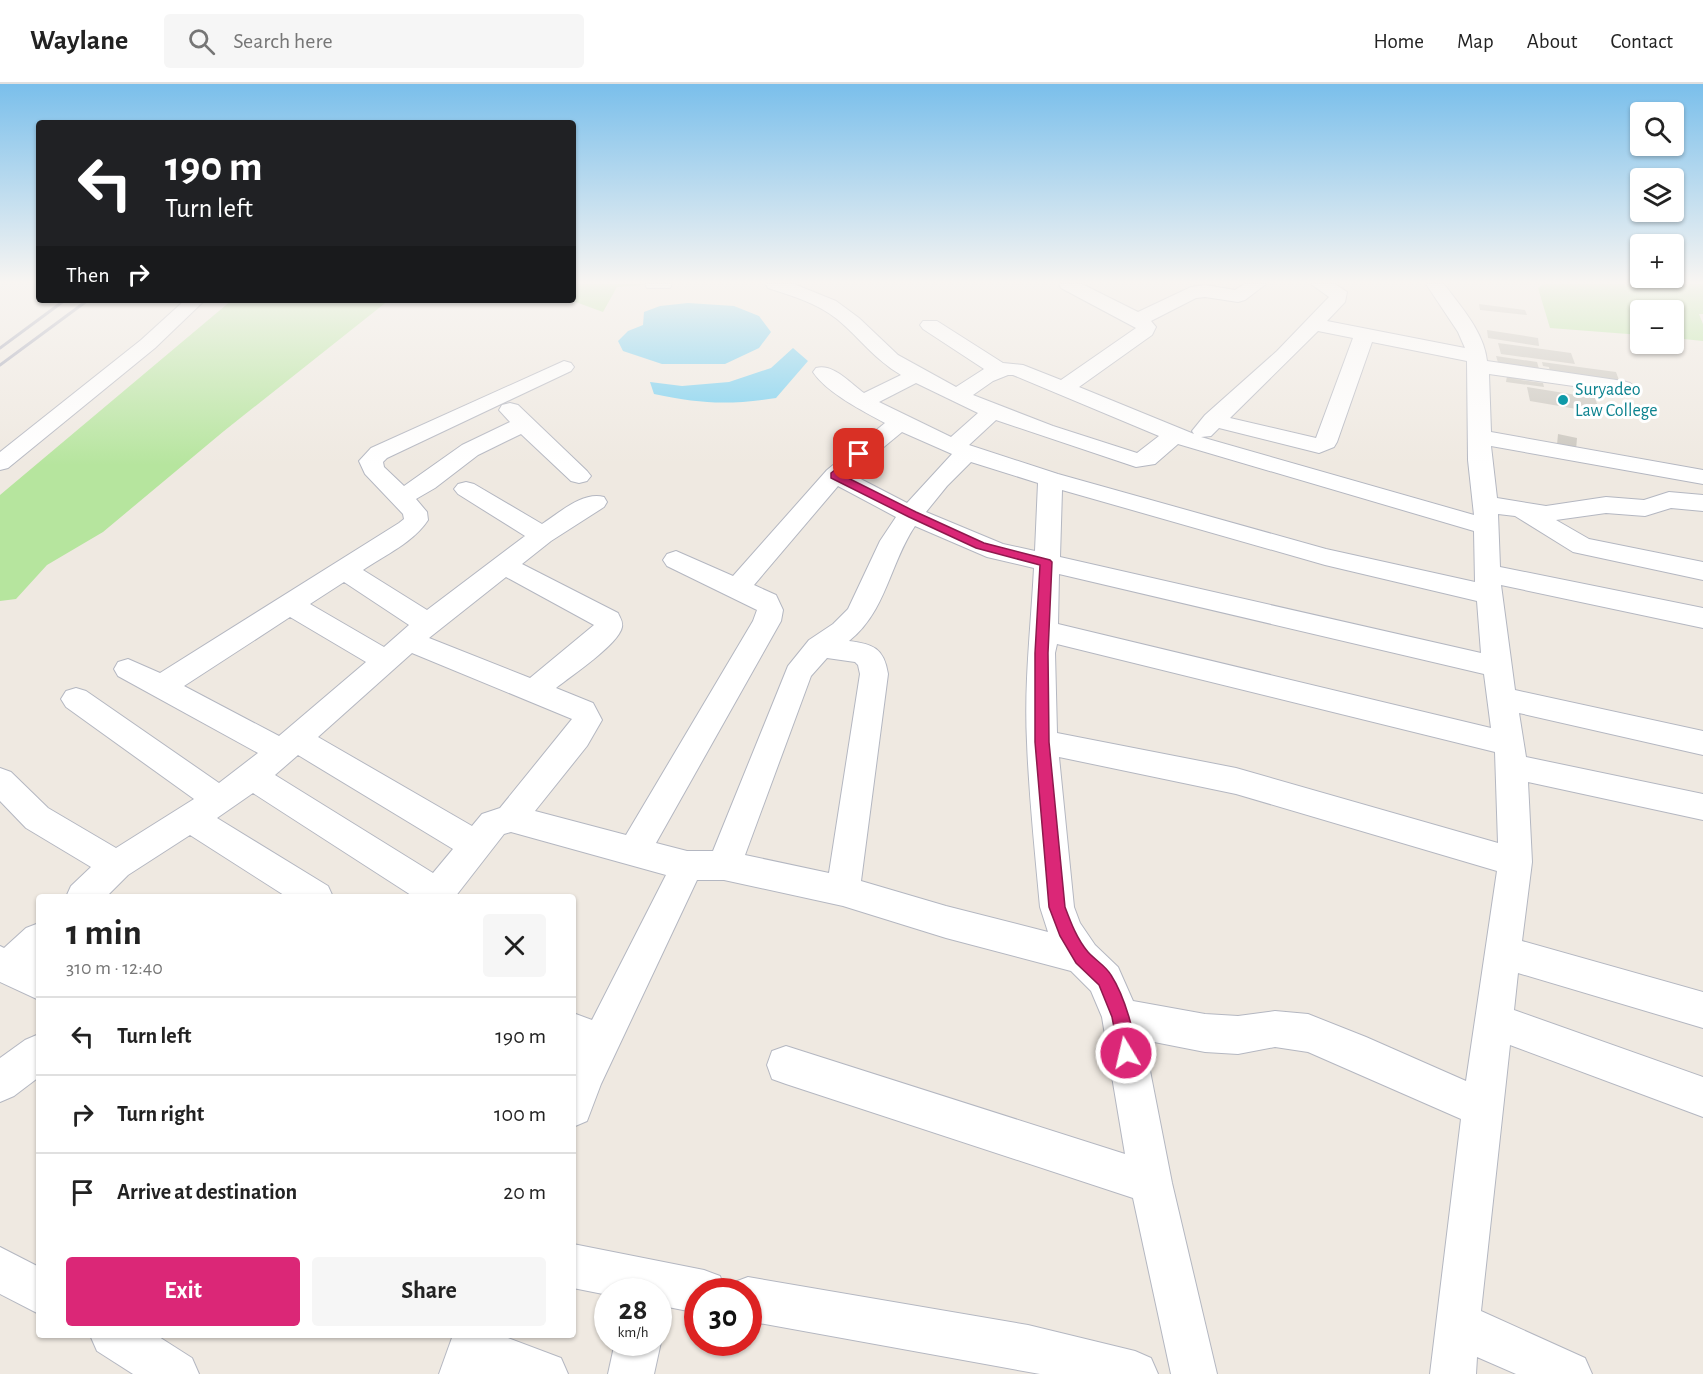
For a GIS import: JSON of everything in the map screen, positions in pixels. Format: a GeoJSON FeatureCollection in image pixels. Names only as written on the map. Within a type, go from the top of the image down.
{"type":"FeatureCollection","features":[{"type":"Feature","properties":{"kind":"street"},"geometry":{"type":"LineString","coordinates":[[0,463],[148,344]]}},
{"type":"Feature","properties":{"kind":"street"},"geometry":{"type":"LineString","coordinates":[[873,344],[880,352],[916,375],[994,410],[1071,417],[1183,439],[1487,515],[1522,511],[1546,514],[1606,506],[1645,508],[1669,500],[1703,503]]}},
{"type":"Feature","properties":{"kind":"street"},"geometry":{"type":"LineString","coordinates":[[959,344],[999,370]]}},
{"type":"Feature","properties":{"kind":"street"},"geometry":{"type":"LineString","coordinates":[[1062,389],[1129,344]]}},
{"type":"Feature","properties":{"kind":"street"},"geometry":{"type":"LineString","coordinates":[[959,395],[999,370],[1016,369],[1062,389],[1071,417],[1136,460],[1147,459],[1213,420],[1294,344]]}},
{"type":"Feature","properties":{"kind":"street"},"geometry":{"type":"LineString","coordinates":[[1213,420],[1319,446],[1326,442],[1361,344]]}},
{"type":"Feature","properties":{"kind":"street"},"geometry":{"type":"LineString","coordinates":[[1408,344],[1478,361],[1623,387]]}},
{"type":"Feature","properties":{"kind":"street"},"geometry":{"type":"LineString","coordinates":[[1453,1374],[1482,1108],[1515,862],[1511,755],[1504,699],[1497,667],[1488,584],[1487,515],[1480,460],[1478,361],[1474,344]]}},
{"type":"Feature","properties":{"kind":"street"},"geometry":{"type":"LineString","coordinates":[[162,686],[408,529],[416,520],[415,512],[373,469],[371,461],[379,453],[564,367]]}},
{"type":"Feature","properties":{"kind":"street"},"geometry":{"type":"LineString","coordinates":[[823,372],[862,402],[899,423],[961,450],[1050,479],[1325,557],[1703,618]]}},
{"type":"Feature","properties":{"kind":"street"},"geometry":{"type":"LineString","coordinates":[[862,402],[916,375]]}},
{"type":"Feature","properties":{"kind":"street"},"geometry":{"type":"LineString","coordinates":[[498,398],[579,476]]}},
{"type":"Feature","properties":{"kind":"street"},"geometry":{"type":"LineString","coordinates":[[723,865],[798,673],[807,658],[848,627],[860,614],[893,541],[994,410]]}},
{"type":"Feature","properties":{"kind":"street"},"geometry":{"type":"LineString","coordinates":[[737,588],[835,475],[899,423]]}},
{"type":"Feature","properties":{"kind":"street"},"geometry":{"type":"LineString","coordinates":[[401,498],[427,483],[470,450],[524,424]]}},
{"type":"Feature","properties":{"kind":"street"},"geometry":{"type":"LineString","coordinates":[[1479,437],[1699,481]]}},
{"type":"Feature","properties":{"kind":"street"},"geometry":{"type":"LineString","coordinates":[[835,475],[912,515],[980,546],[1497,667]]}},
{"type":"Feature","properties":{"kind":"street"},"geometry":{"type":"LineString","coordinates":[[1050,479],[1044,637],[1041,653],[1042,742],[1057,907],[1065,931],[1082,957],[1105,979],[1121,1017],[1151,1183],[1194,1374]]}},
{"type":"Feature","properties":{"kind":"street"},"geometry":{"type":"LineString","coordinates":[[466,489],[542,535]]}},
{"type":"Feature","properties":{"kind":"street"},"geometry":{"type":"LineString","coordinates":[[86,894],[116,865],[252,777],[418,633],[542,535],[595,502]]}},
{"type":"Feature","properties":{"kind":"street"},"geometry":{"type":"LineString","coordinates":[[1522,511],[1582,546],[1703,571]]}},
{"type":"Feature","properties":{"kind":"street"},"geometry":{"type":"LineString","coordinates":[[634,852],[767,621],[770,610],[766,602],[676,560]]}},
{"type":"Feature","properties":{"kind":"street"},"geometry":{"type":"LineString","coordinates":[[504,565],[608,620],[608,628],[601,636],[534,690]]}},
{"type":"Feature","properties":{"kind":"street"},"geometry":{"type":"LineString","coordinates":[[345,570],[418,633],[534,690],[583,711],[587,720],[576,738],[511,818],[493,824],[437,894]]}},
{"type":"Feature","properties":{"kind":"street"},"geometry":{"type":"LineString","coordinates":[[288,604],[386,661]]}},
{"type":"Feature","properties":{"kind":"street"},"geometry":{"type":"LineString","coordinates":[[1044,637],[1057,634],[1073,637],[1703,807]]}},
{"type":"Feature","properties":{"kind":"street"},"geometry":{"type":"LineString","coordinates":[[819,647],[863,653],[872,661],[874,674],[843,891]]}},
{"type":"Feature","properties":{"kind":"street"},"geometry":{"type":"LineString","coordinates":[[128,669],[289,746],[475,844]]}},
{"type":"Feature","properties":{"kind":"street"},"geometry":{"type":"LineString","coordinates":[[76,699],[219,800]]}},
{"type":"Feature","properties":{"kind":"street"},"geometry":{"type":"LineString","coordinates":[[1504,699],[1703,743]]}},
{"type":"Feature","properties":{"kind":"street"},"geometry":{"type":"LineString","coordinates":[[1042,742],[1236,781],[1515,862]]}},
{"type":"Feature","properties":{"kind":"street"},"geometry":{"type":"LineString","coordinates":[[252,777],[434,894]]}},
{"type":"Feature","properties":{"kind":"street"},"geometry":{"type":"LineString","coordinates":[[0,782],[37,818],[116,865]]}},
{"type":"Feature","properties":{"kind":"street"},"geometry":{"type":"LineString","coordinates":[[190,818],[310,894]]}},
{"type":"Feature","properties":{"kind":"street"},"geometry":{"type":"LineString","coordinates":[[511,818],[687,866],[723,865],[843,891],[946,922],[1082,957]]}},
{"type":"Feature","properties":{"kind":"street"},"geometry":{"type":"LineString","coordinates":[[576,1092],[587,1037],[687,866]]}},
{"type":"Feature","properties":{"kind":"street"},"geometry":{"type":"LineString","coordinates":[[16,971],[36,943]]}},
{"type":"Feature","properties":{"kind":"street"},"geometry":{"type":"LineString","coordinates":[[1503,952],[1703,1010]]}},
{"type":"Feature","properties":{"kind":"street"},"geometry":{"type":"LineString","coordinates":[[1121,1017],[1206,1033],[1238,1035],[1275,1029],[1308,1034],[1352,1050],[1482,1108]]}},
{"type":"Feature","properties":{"kind":"street"},"geometry":{"type":"LineString","coordinates":[[1494,1021],[1703,1097]]}},
{"type":"Feature","properties":{"kind":"street"},"geometry":{"type":"LineString","coordinates":[[0,1082],[36,1055]]}},
{"type":"Feature","properties":{"kind":"street"},"geometry":{"type":"LineString","coordinates":[[786,1065],[1151,1183]]}},
{"type":"Feature","properties":{"kind":"street"},"geometry":{"type":"LineString","coordinates":[[576,1267],[620,1278]]}},
{"type":"Feature","properties":{"kind":"street"},"geometry":{"type":"LineString","coordinates":[[0,1269],[36,1290]]}},
{"type":"Feature","properties":{"kind":"street"},"geometry":{"type":"LineString","coordinates":[[762,1301],[1028,1348],[1135,1374]]}},
{"type":"Feature","properties":{"kind":"street"},"geometry":{"type":"LineString","coordinates":[[1457,1324],[1569,1374]]}},
{"type":"Feature","properties":{"kind":"street"},"geometry":{"type":"LineString","coordinates":[[470,1352],[544,1374]]}},
{"type":"Feature","properties":{"kind":"street"},"geometry":{"type":"LineString","coordinates":[[631,1374],[636,1356]]}},
{"type":"Feature","properties":{"kind":"green space"},"geometry":{"type":"Polygon","coordinates":[[[179,344],[333,344],[224,431],[103,532],[47,565],[16,599],[0,601],[0,495],[179,344]]]}},
{"type":"Feature","properties":{"kind":"water"},"geometry":{"type":"Polygon","coordinates":[[[620,344],[762,344],[759,348],[725,364],[662,364],[623,351],[620,344]]]}},
{"type":"Feature","properties":{"kind":"water"},"geometry":{"type":"Polygon","coordinates":[[[793,348],[808,361],[776,398],[743,402],[687,400],[654,394],[650,382],[682,386],[729,382],[771,368],[793,348]]]}},
{"type":"Feature","properties":{"kind":"building"},"geometry":{"type":"Polygon","coordinates":[[[1498,344],[1507,344],[1571,353],[1575,364],[1501,354],[1498,344]]]}},
{"type":"Feature","properties":{"kind":"building"},"geometry":{"type":"Polygon","coordinates":[[[1496,356],[1537,362],[1540,372],[1499,366],[1496,356]]]}},
{"type":"Feature","properties":{"kind":"building"},"geometry":{"type":"Polygon","coordinates":[[[1542,362],[1616,372],[1620,383],[1550,373],[1549,367],[1543,366],[1542,362]]]}},
{"type":"Feature","properties":{"kind":"building"},"geometry":{"type":"Polygon","coordinates":[[[1507,376],[1544,377],[1545,382],[1513,379],[1543,383],[1544,387],[1506,382],[1507,376]]]}},
{"type":"Feature","properties":{"kind":"building","name":"Suryadeo Law College"},"geometry":{"type":"Polygon","coordinates":[[[1527,387],[1595,398],[1600,413],[1530,401],[1527,387]]]}},
{"type":"Feature","properties":{"kind":"building"},"geometry":{"type":"Polygon","coordinates":[[[1558,434],[1577,438],[1576,450],[1557,445],[1558,434]]]}},
{"type":"Feature","properties":{"kind":"railway"},"geometry":{"type":"LineString","coordinates":[[0,348],[5,344]]}},
{"type":"Feature","properties":{"kind":"railway"},"geometry":{"type":"LineString","coordinates":[[0,365],[28,344]]}},
{"type":"Feature","properties":{"kind":"place","name":"Suryadeo Law College"},"geometry":{"type":"Point","coordinates":[1563,400]}},
{"type":"Feature","properties":{"kind":"route"},"geometry":{"type":"LineString","coordinates":[[859,454],[835,475],[912,515],[980,546],[1046,562],[1044,637],[1041,653],[1042,742],[1057,907],[1065,931],[1082,957],[1105,979],[1121,1017],[1126,1053]]}}]}
